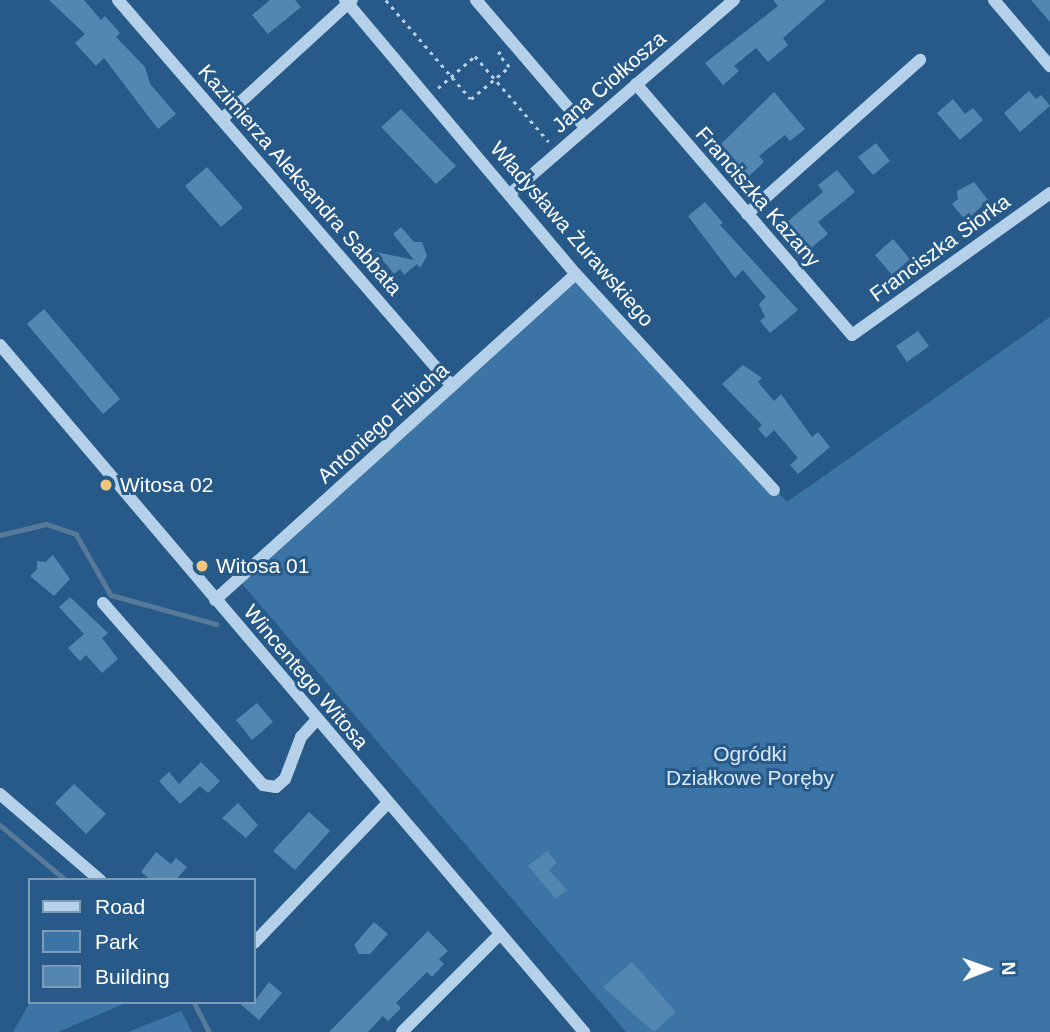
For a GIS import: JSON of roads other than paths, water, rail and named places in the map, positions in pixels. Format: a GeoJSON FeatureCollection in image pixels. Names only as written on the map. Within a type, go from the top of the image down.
{"type":"FeatureCollection","features":[{"type":"Feature","properties":{"kind":"street","name":"Kazimierza Aleksandra Sabbata"},"geometry":{"type":"LineString","coordinates":[[118,0],[452,386]]}},
{"type":"Feature","properties":{"kind":"street"},"geometry":{"type":"LineString","coordinates":[[476,0],[585,127]]}},
{"type":"Feature","properties":{"kind":"street","name":"Jana Ciołkosza"},"geometry":{"type":"LineString","coordinates":[[510,194],[734,0]]}},
{"type":"Feature","properties":{"kind":"street"},"geometry":{"type":"LineString","coordinates":[[994,0],[1050,66]]}},
{"type":"Feature","properties":{"kind":"street"},"geometry":{"type":"LineString","coordinates":[[222,119],[349,1]]}},
{"type":"Feature","properties":{"kind":"street","name":"Władysława Żurawskiego"},"geometry":{"type":"LineString","coordinates":[[349,1],[576,274],[774,489]]}},
{"type":"Feature","properties":{"kind":"street"},"geometry":{"type":"LineString","coordinates":[[747,214],[920,60]]}},
{"type":"Feature","properties":{"kind":"street","name":"Franciszka Kazany"},"geometry":{"type":"LineString","coordinates":[[636,84],[852,335]]}},
{"type":"Feature","properties":{"kind":"street","name":"Franciszka Siorka"},"geometry":{"type":"LineString","coordinates":[[852,335],[1050,193]]}},
{"type":"Feature","properties":{"kind":"street","name":"Antoniego Fibicha"},"geometry":{"type":"LineString","coordinates":[[215,600],[576,274]]}},
{"type":"Feature","properties":{"kind":"street","name":"Wincentego Witosa"},"geometry":{"type":"LineString","coordinates":[[1,347],[584,1032]]}},
{"type":"Feature","properties":{"kind":"street"},"geometry":{"type":"LineString","coordinates":[[103,603],[263,785],[276,787],[285,779],[301,737],[317,719]]}},
{"type":"Feature","properties":{"kind":"street"},"geometry":{"type":"LineString","coordinates":[[0,794],[98,878]]}},
{"type":"Feature","properties":{"kind":"street"},"geometry":{"type":"LineString","coordinates":[[256,941],[388,803]]}},
{"type":"Feature","properties":{"kind":"street"},"geometry":{"type":"LineString","coordinates":[[402,1032],[500,934]]}},
{"type":"Feature","properties":{"kind":"waterway"},"geometry":{"type":"LineString","coordinates":[[0,535],[46,524],[76,534],[111,595],[216,624]]}},
{"type":"Feature","properties":{"kind":"waterway"},"geometry":{"type":"LineString","coordinates":[[0,825],[64,878]]}},
{"type":"Feature","properties":{"kind":"waterway"},"geometry":{"type":"LineString","coordinates":[[195,1004],[209,1032]]}},
{"type":"Feature","properties":{"kind":"place","name":"Witosa 02"},"geometry":{"type":"Point","coordinates":[106,485]}},
{"type":"Feature","properties":{"kind":"place","name":"Witosa 01"},"geometry":{"type":"Point","coordinates":[202,566]}},
{"type":"Feature","properties":{"kind":"park label","name":"Ogródki Działkowe Poręby"},"geometry":{"type":"Point","coordinates":[750,766]}}]}
